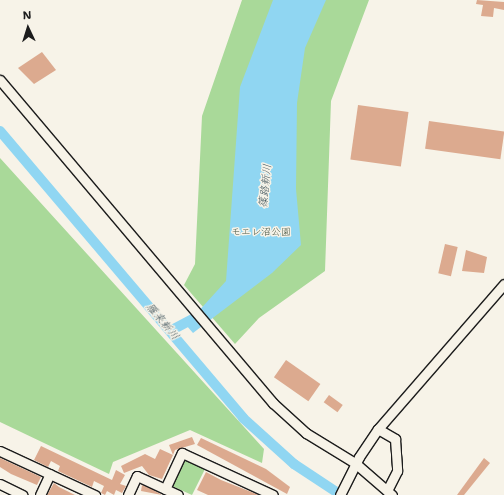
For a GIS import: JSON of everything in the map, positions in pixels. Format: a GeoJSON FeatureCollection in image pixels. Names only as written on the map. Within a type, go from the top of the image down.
{"type":"FeatureCollection","features":[{"type":"Feature","properties":{"kind":"street"},"geometry":{"type":"LineString","coordinates":[[0,80],[293,423],[355,463],[390,493],[397,471],[395,439],[378,429]]}},
{"type":"Feature","properties":{"kind":"street"},"geometry":{"type":"LineString","coordinates":[[340,495],[349,479],[355,463],[378,429],[504,284]]}},
{"type":"Feature","properties":{"kind":"street"},"geometry":{"type":"LineString","coordinates":[[0,451],[95,495]]}},
{"type":"Feature","properties":{"kind":"street"},"geometry":{"type":"LineString","coordinates":[[165,489],[182,452],[273,495]]}},
{"type":"Feature","properties":{"kind":"street"},"geometry":{"type":"LineString","coordinates":[[40,495],[50,474]]}},
{"type":"Feature","properties":{"kind":"street"},"geometry":{"type":"LineString","coordinates":[[128,495],[137,476],[178,495]]}},
{"type":"Feature","properties":{"kind":"street"},"geometry":{"type":"LineString","coordinates":[[0,485],[23,495]]}},
{"type":"Feature","properties":{"kind":"green space","name":"モエレ沼公園"},"geometry":{"type":"Polygon","coordinates":[[[242,0],[369,0],[331,101],[325,271],[259,318],[235,344],[184,285],[195,264],[202,116],[242,0]]]}},
{"type":"Feature","properties":{"kind":"green space"},"geometry":{"type":"Polygon","coordinates":[[[0,158],[264,449],[262,463],[190,430],[113,462],[109,474],[0,422],[0,158]]]}},
{"type":"Feature","properties":{"kind":"green space"},"geometry":{"type":"Polygon","coordinates":[[[186,457],[206,467],[192,495],[172,486],[182,459],[186,457]]]}},
{"type":"Feature","properties":{"kind":"water"},"geometry":{"type":"Polygon","coordinates":[[[273,0],[326,0],[305,48],[297,103],[296,189],[301,245],[272,273],[193,333],[186,325],[226,281],[240,87],[273,0]]]}},
{"type":"Feature","properties":{"kind":"building"},"geometry":{"type":"Polygon","coordinates":[[[477,0],[504,2],[504,10],[494,8],[493,17],[481,16],[483,5],[476,4],[477,0]]]}},
{"type":"Feature","properties":{"kind":"building"},"geometry":{"type":"Polygon","coordinates":[[[42,52],[56,70],[34,84],[18,68],[42,52]]]}},
{"type":"Feature","properties":{"kind":"building"},"geometry":{"type":"Polygon","coordinates":[[[358,105],[409,112],[401,167],[350,159],[358,105]]]}},
{"type":"Feature","properties":{"kind":"building"},"geometry":{"type":"Polygon","coordinates":[[[429,121],[504,132],[500,159],[425,149],[429,121]]]}},
{"type":"Feature","properties":{"kind":"building"},"geometry":{"type":"Polygon","coordinates":[[[445,244],[458,247],[451,276],[438,273],[445,244]]]}},
{"type":"Feature","properties":{"kind":"building"},"geometry":{"type":"Polygon","coordinates":[[[466,250],[487,257],[484,273],[462,271],[466,250]]]}},
{"type":"Feature","properties":{"kind":"building"},"geometry":{"type":"Polygon","coordinates":[[[286,360],[320,384],[308,401],[274,377],[286,360]]]}},
{"type":"Feature","properties":{"kind":"building"},"geometry":{"type":"Polygon","coordinates":[[[329,395],[343,405],[337,412],[324,402],[329,395]]]}},
{"type":"Feature","properties":{"kind":"building"},"geometry":{"type":"Polygon","coordinates":[[[192,437],[195,444],[175,450],[173,455],[169,445],[192,437]]]}},
{"type":"Feature","properties":{"kind":"building"},"geometry":{"type":"Polygon","coordinates":[[[201,438],[266,469],[290,487],[287,494],[197,445],[201,438]]]}},
{"type":"Feature","properties":{"kind":"building"},"geometry":{"type":"Polygon","coordinates":[[[41,446],[112,480],[116,470],[125,475],[120,484],[126,486],[122,493],[116,490],[114,495],[107,491],[105,495],[101,493],[104,486],[94,481],[92,487],[58,471],[60,466],[51,461],[48,467],[34,460],[41,446]]]}},
{"type":"Feature","properties":{"kind":"building"},"geometry":{"type":"Polygon","coordinates":[[[160,449],[173,455],[162,479],[149,475],[142,466],[124,473],[121,466],[145,454],[155,459],[160,449]]]}},
{"type":"Feature","properties":{"kind":"building"},"geometry":{"type":"Polygon","coordinates":[[[0,458],[41,477],[37,485],[11,474],[0,467],[0,458]]]}},
{"type":"Feature","properties":{"kind":"building"},"geometry":{"type":"Polygon","coordinates":[[[484,458],[490,463],[464,495],[457,495],[484,458]]]}},
{"type":"Feature","properties":{"kind":"building"},"geometry":{"type":"Polygon","coordinates":[[[206,472],[221,480],[259,495],[208,495],[197,490],[206,472]]]}},
{"type":"Feature","properties":{"kind":"building"},"geometry":{"type":"Polygon","coordinates":[[[54,483],[59,487],[75,495],[47,495],[54,483]]]}},
{"type":"Feature","properties":{"kind":"building"},"geometry":{"type":"Polygon","coordinates":[[[142,485],[152,489],[162,495],[141,491],[142,485]]]}},
{"type":"Feature","properties":{"kind":"waterway","name":"雁来新川"},"geometry":{"type":"LineString","coordinates":[[0,131],[243,418],[294,464],[341,495]]}},
{"type":"Feature","properties":{"kind":"waterway","name":"篠路新川"},"geometry":{"type":"LineString","coordinates":[[170,331],[202,314]]}}]}
